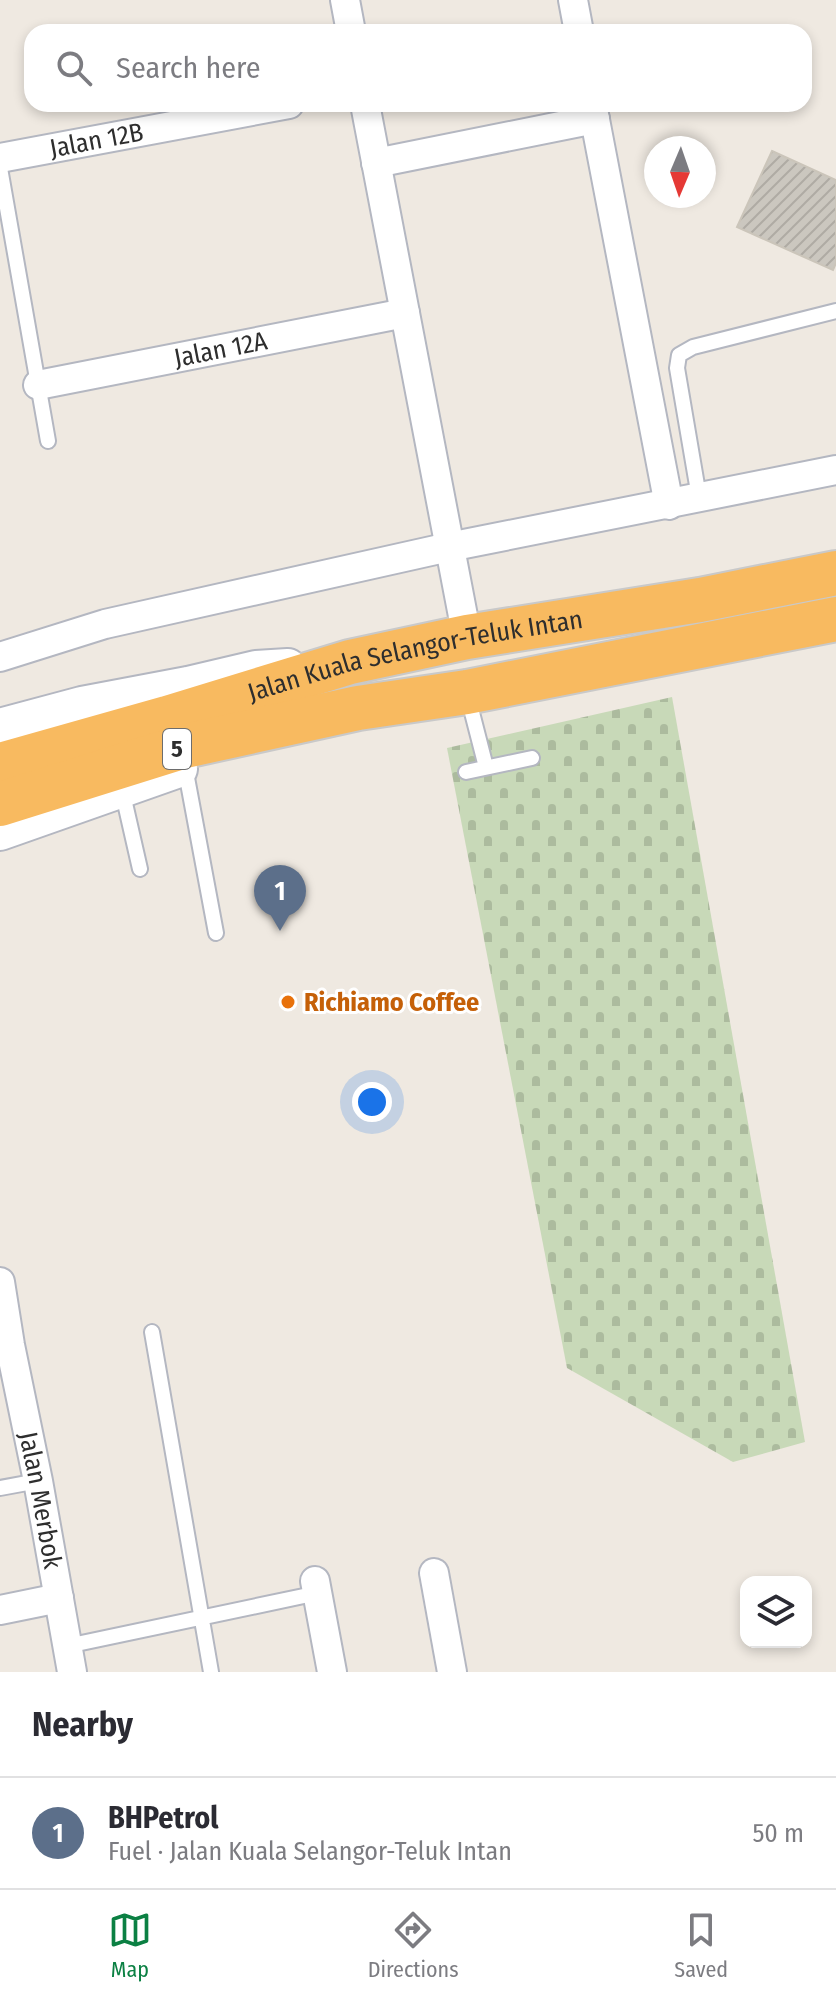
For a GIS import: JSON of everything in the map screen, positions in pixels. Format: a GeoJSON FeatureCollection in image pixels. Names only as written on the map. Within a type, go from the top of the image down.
{"type":"FeatureCollection","features":[{"type":"Feature","properties":{"kind":"highway","name":"Jalan Kuala Selangor-Teluk Intan"},"geometry":{"type":"LineString","coordinates":[[0,765],[350,662],[467,637],[700,600],[836,573]]}},
{"type":"Feature","properties":{"kind":"highway","name":"Jalan Kuala Selangor-Teluk Intan"},"geometry":{"type":"LineString","coordinates":[[0,804],[185,746],[358,708],[467,692],[836,619]]}},
{"type":"Feature","properties":{"kind":"street"},"geometry":{"type":"LineString","coordinates":[[345,0],[350,24]]}},
{"type":"Feature","properties":{"kind":"street"},"geometry":{"type":"LineString","coordinates":[[573,0],[578,24]]}},
{"type":"Feature","properties":{"kind":"street","name":"Jalan 12B"},"geometry":{"type":"LineString","coordinates":[[0,158],[246,112]]}},
{"type":"Feature","properties":{"kind":"street"},"geometry":{"type":"LineString","coordinates":[[366,112],[467,637]]}},
{"type":"Feature","properties":{"kind":"street"},"geometry":{"type":"LineString","coordinates":[[376,163],[593,112],[669,505]]}},
{"type":"Feature","properties":{"kind":"street","name":"Jalan 12A"},"geometry":{"type":"LineString","coordinates":[[38,385],[405,313]]}},
{"type":"Feature","properties":{"kind":"street"},"geometry":{"type":"LineString","coordinates":[[0,657],[105,624],[449,547],[836,470]]}},
{"type":"Feature","properties":{"kind":"street"},"geometry":{"type":"LineString","coordinates":[[0,727],[82,705],[256,669],[350,662]]}},
{"type":"Feature","properties":{"kind":"street"},"geometry":{"type":"LineString","coordinates":[[0,832],[358,708]]}},
{"type":"Feature","properties":{"kind":"street","name":"Jalan Merbok"},"geometry":{"type":"LineString","coordinates":[[0,1282],[5,1346],[38,1481],[70,1659]]}},
{"type":"Feature","properties":{"kind":"street"},"geometry":{"type":"LineString","coordinates":[[434,1573],[452,1672]]}},
{"type":"Feature","properties":{"kind":"street"},"geometry":{"type":"LineString","coordinates":[[316,1587],[332,1672]]}},
{"type":"Feature","properties":{"kind":"street"},"geometry":{"type":"LineString","coordinates":[[0,1610],[59,1598]]}},
{"type":"Feature","properties":{"kind":"lane"},"geometry":{"type":"LineString","coordinates":[[0,168],[48,441]]}},
{"type":"Feature","properties":{"kind":"lane"},"geometry":{"type":"LineString","coordinates":[[699,497],[677,368],[679,355],[693,347],[836,311]]}},
{"type":"Feature","properties":{"kind":"lane"},"geometry":{"type":"LineString","coordinates":[[467,692],[486,767]]}},
{"type":"Feature","properties":{"kind":"lane"},"geometry":{"type":"LineString","coordinates":[[466,772],[532,758]]}},
{"type":"Feature","properties":{"kind":"lane"},"geometry":{"type":"LineString","coordinates":[[185,767],[216,933]]}},
{"type":"Feature","properties":{"kind":"lane"},"geometry":{"type":"LineString","coordinates":[[122,789],[140,869]]}},
{"type":"Feature","properties":{"kind":"lane"},"geometry":{"type":"LineString","coordinates":[[152,1332],[211,1672]]}},
{"type":"Feature","properties":{"kind":"lane"},"geometry":{"type":"LineString","coordinates":[[0,1488],[38,1481]]}},
{"type":"Feature","properties":{"kind":"lane"},"geometry":{"type":"LineString","coordinates":[[70,1659],[316,1587]]}},
{"type":"Feature","properties":{"kind":"green space"},"geometry":{"type":"Polygon","coordinates":[[[672,697],[805,1442],[733,1462],[567,1368],[447,748],[672,697]]]}},
{"type":"Feature","properties":{"kind":"building"},"geometry":{"type":"Polygon","coordinates":[[[772,151],[836,180],[836,263],[833,270],[737,227],[772,151]]]}},
{"type":"Feature","properties":{"kind":"place","name":"BHPetrol"},"geometry":{"type":"Point","coordinates":[280,931]}},
{"type":"Feature","properties":{"kind":"place","name":"Richiamo Coffee"},"geometry":{"type":"Point","coordinates":[288,1002]}}]}
